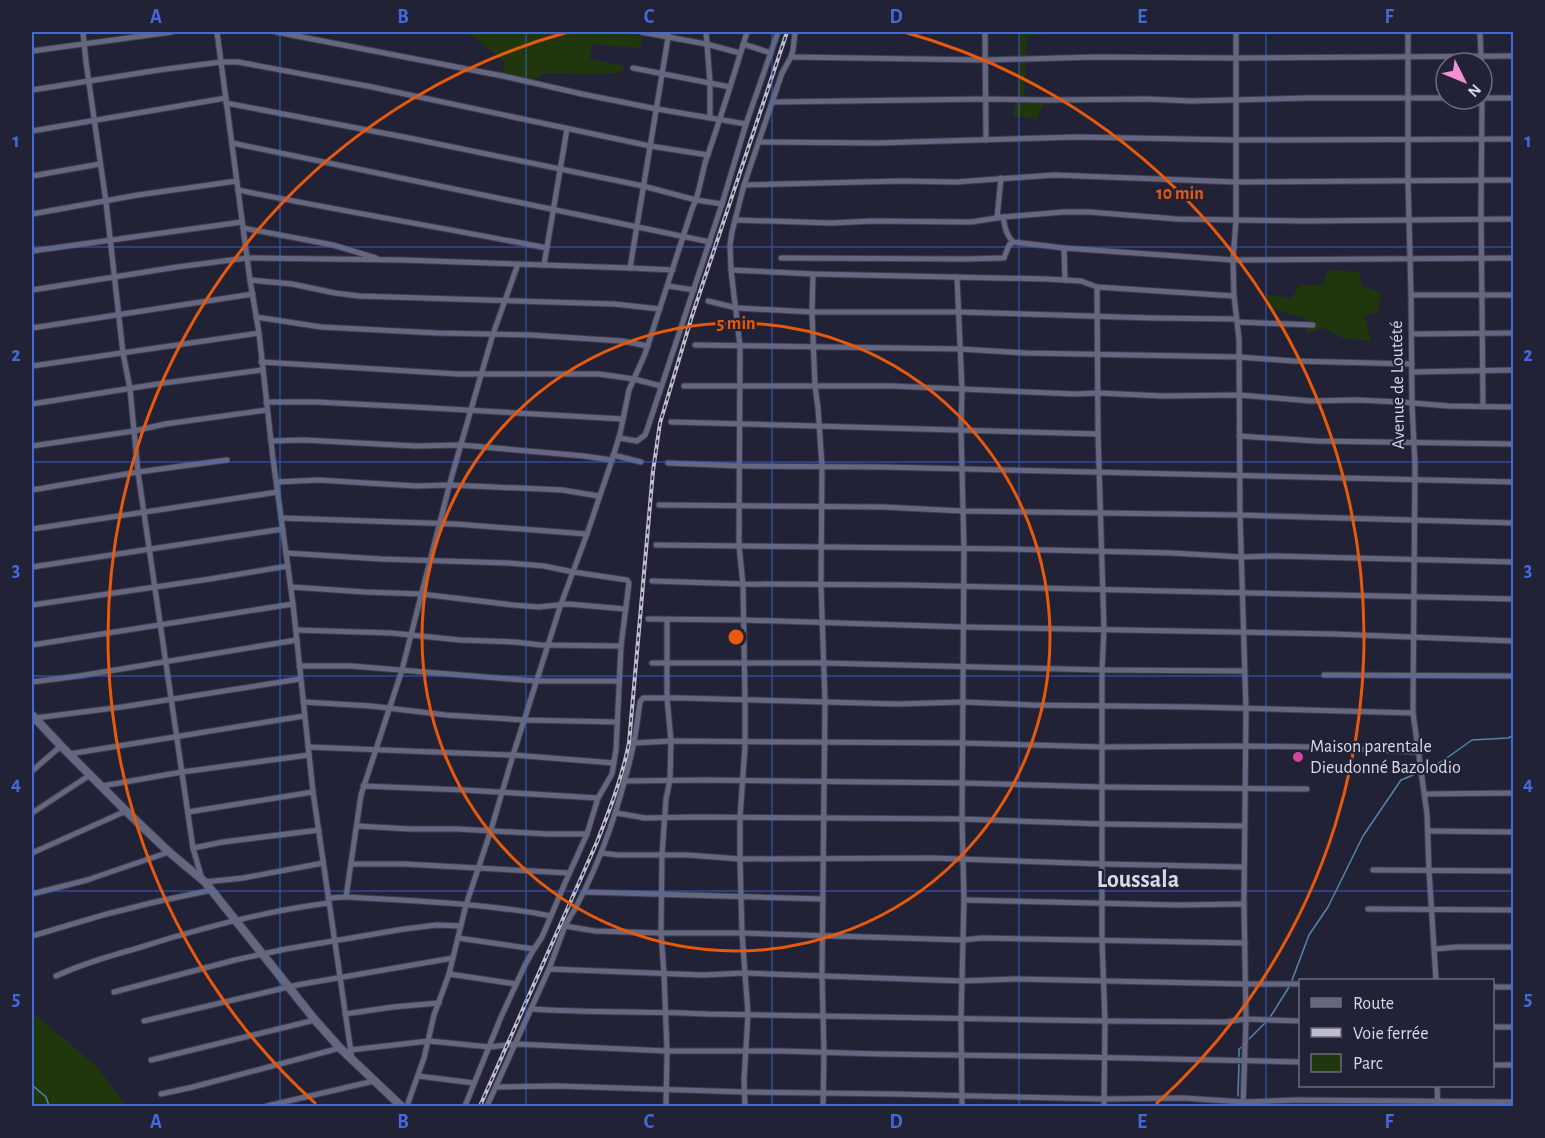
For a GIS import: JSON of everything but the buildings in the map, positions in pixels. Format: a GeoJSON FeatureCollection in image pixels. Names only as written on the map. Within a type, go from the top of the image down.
{"type":"FeatureCollection","features":[{"type":"Feature","properties":{"kind":"street"},"geometry":{"type":"LineString","coordinates":[[83,32],[106,202],[123,353],[130,389],[138,472],[193,848],[203,880]]}},
{"type":"Feature","properties":{"kind":"street"},"geometry":{"type":"LineString","coordinates":[[32,51],[172,32]]}},
{"type":"Feature","properties":{"kind":"street"},"geometry":{"type":"LineString","coordinates":[[217,32],[242,225],[259,333],[291,587],[313,792],[351,1055]]}},
{"type":"Feature","properties":{"kind":"street"},"geometry":{"type":"LineString","coordinates":[[276,32],[503,76],[657,109],[746,124]]}},
{"type":"Feature","properties":{"kind":"street"},"geometry":{"type":"LineString","coordinates":[[641,32],[669,34],[740,53]]}},
{"type":"Feature","properties":{"kind":"street"},"geometry":{"type":"LineString","coordinates":[[705,32],[710,82],[710,117]]}},
{"type":"Feature","properties":{"kind":"street"},"geometry":{"type":"LineString","coordinates":[[407,1107],[429,1041],[434,1015],[449,974],[466,905],[524,720],[561,604],[613,457],[629,390],[648,346],[668,286],[747,32]]}},
{"type":"Feature","properties":{"kind":"street"},"geometry":{"type":"LineString","coordinates":[[619,438],[637,441],[645,435],[778,32]]}},
{"type":"Feature","properties":{"kind":"street"},"geometry":{"type":"LineString","coordinates":[[745,1107],[748,1014],[744,973],[740,859],[745,700],[740,546],[740,346],[730,245],[744,185],[782,72],[794,50],[795,32]]}},
{"type":"Feature","properties":{"kind":"street"},"geometry":{"type":"LineString","coordinates":[[985,32],[986,140]]}},
{"type":"Feature","properties":{"kind":"street"},"geometry":{"type":"LineString","coordinates":[[1236,32],[1236,220],[1233,296],[1239,339],[1240,515],[1246,710],[1244,1104]]}},
{"type":"Feature","properties":{"kind":"street","name":"Avenue de Loutété"},"geometry":{"type":"LineString","coordinates":[[1408,32],[1408,182],[1415,480],[1413,713],[1425,794],[1436,979]]}},
{"type":"Feature","properties":{"kind":"street"},"geometry":{"type":"LineString","coordinates":[[1480,32],[1482,51]]}},
{"type":"Feature","properties":{"kind":"street"},"geometry":{"type":"LineString","coordinates":[[630,268],[669,34]]}},
{"type":"Feature","properties":{"kind":"street"},"geometry":{"type":"LineString","coordinates":[[743,44],[771,53]]}},
{"type":"Feature","properties":{"kind":"street"},"geometry":{"type":"LineString","coordinates":[[1494,57],[1514,56]]}},
{"type":"Feature","properties":{"kind":"street"},"geometry":{"type":"LineString","coordinates":[[791,57],[985,60],[1096,57],[1434,57]]}},
{"type":"Feature","properties":{"kind":"street"},"geometry":{"type":"LineString","coordinates":[[32,90],[221,62],[238,62],[650,146],[708,155]]}},
{"type":"Feature","properties":{"kind":"street"},"geometry":{"type":"LineString","coordinates":[[633,68],[730,87]]}},
{"type":"Feature","properties":{"kind":"street"},"geometry":{"type":"LineString","coordinates":[[773,102],[1434,98]]}},
{"type":"Feature","properties":{"kind":"street"},"geometry":{"type":"LineString","coordinates":[[1494,99],[1514,98]]}},
{"type":"Feature","properties":{"kind":"street"},"geometry":{"type":"LineString","coordinates":[[32,131],[226,100],[723,204]]}},
{"type":"Feature","properties":{"kind":"street"},"geometry":{"type":"LineString","coordinates":[[1482,111],[1484,408]]}},
{"type":"Feature","properties":{"kind":"street"},"geometry":{"type":"LineString","coordinates":[[544,265],[567,129]]}},
{"type":"Feature","properties":{"kind":"street"},"geometry":{"type":"LineString","coordinates":[[759,142],[877,143],[1077,137],[1236,140],[1514,138]]}},
{"type":"Feature","properties":{"kind":"street"},"geometry":{"type":"LineString","coordinates":[[232,143],[710,242]]}},
{"type":"Feature","properties":{"kind":"street"},"geometry":{"type":"LineString","coordinates":[[32,176],[100,164]]}},
{"type":"Feature","properties":{"kind":"street"},"geometry":{"type":"LineString","coordinates":[[744,185],[956,182],[1054,175],[1236,182],[1514,180]]}},
{"type":"Feature","properties":{"kind":"street"},"geometry":{"type":"LineString","coordinates":[[1001,178],[1000,217],[1013,242],[1064,248],[1233,260],[1514,258]]}},
{"type":"Feature","properties":{"kind":"street"},"geometry":{"type":"LineString","coordinates":[[32,214],[138,195],[237,181]]}},
{"type":"Feature","properties":{"kind":"street"},"geometry":{"type":"LineString","coordinates":[[238,190],[547,248]]}},
{"type":"Feature","properties":{"kind":"street"},"geometry":{"type":"LineString","coordinates":[[735,220],[831,223],[971,222],[1000,217],[1063,212],[1236,220],[1514,219]]}},
{"type":"Feature","properties":{"kind":"street"},"geometry":{"type":"LineString","coordinates":[[32,251],[242,225],[333,245],[382,260]]}},
{"type":"Feature","properties":{"kind":"street"},"geometry":{"type":"LineString","coordinates":[[781,258],[1004,258],[1009,245],[1013,242]]}},
{"type":"Feature","properties":{"kind":"street"},"geometry":{"type":"LineString","coordinates":[[1064,248],[1065,280]]}},
{"type":"Feature","properties":{"kind":"street"},"geometry":{"type":"LineString","coordinates":[[32,290],[247,258],[382,260],[672,270]]}},
{"type":"Feature","properties":{"kind":"street"},"geometry":{"type":"LineString","coordinates":[[346,897],[363,786],[402,670],[449,485],[493,334],[518,264]]}},
{"type":"Feature","properties":{"kind":"street"},"geometry":{"type":"LineString","coordinates":[[731,270],[1065,280],[1081,281],[1098,287],[1233,296]]}},
{"type":"Feature","properties":{"kind":"street"},"geometry":{"type":"LineString","coordinates":[[813,274],[815,386],[822,466],[821,585],[825,702],[823,1107]]}},
{"type":"Feature","properties":{"kind":"street"},"geometry":{"type":"LineString","coordinates":[[957,277],[962,388],[964,549],[962,1107]]}},
{"type":"Feature","properties":{"kind":"street"},"geometry":{"type":"LineString","coordinates":[[250,280],[292,284],[359,296],[615,304],[660,309]]}},
{"type":"Feature","properties":{"kind":"street"},"geometry":{"type":"LineString","coordinates":[[668,286],[694,290]]}},
{"type":"Feature","properties":{"kind":"street"},"geometry":{"type":"LineString","coordinates":[[1098,287],[1098,434],[1104,629],[1102,670],[1104,1107]]}},
{"type":"Feature","properties":{"kind":"street"},"geometry":{"type":"LineString","coordinates":[[32,328],[253,294]]}},
{"type":"Feature","properties":{"kind":"street"},"geometry":{"type":"LineString","coordinates":[[1412,295],[1514,295]]}},
{"type":"Feature","properties":{"kind":"street"},"geometry":{"type":"LineString","coordinates":[[708,301],[737,308],[812,312],[958,312],[1313,325]]}},
{"type":"Feature","properties":{"kind":"street"},"geometry":{"type":"LineString","coordinates":[[256,317],[321,327],[622,341],[648,346]]}},
{"type":"Feature","properties":{"kind":"street"},"geometry":{"type":"LineString","coordinates":[[32,366],[259,333]]}},
{"type":"Feature","properties":{"kind":"street"},"geometry":{"type":"LineString","coordinates":[[1412,334],[1514,333]]}},
{"type":"Feature","properties":{"kind":"street"},"geometry":{"type":"LineString","coordinates":[[695,345],[960,349],[1412,364]]}},
{"type":"Feature","properties":{"kind":"street"},"geometry":{"type":"LineString","coordinates":[[261,362],[481,375],[599,374],[661,386]]}},
{"type":"Feature","properties":{"kind":"street"},"geometry":{"type":"LineString","coordinates":[[32,404],[262,370]]}},
{"type":"Feature","properties":{"kind":"street"},"geometry":{"type":"LineString","coordinates":[[1412,372],[1514,370]]}},
{"type":"Feature","properties":{"kind":"street"},"geometry":{"type":"LineString","coordinates":[[684,386],[892,386],[1065,394],[1239,395],[1311,401],[1356,400],[1484,408],[1514,407]]}},
{"type":"Feature","properties":{"kind":"street"},"geometry":{"type":"LineString","coordinates":[[266,402],[316,402],[623,419]]}},
{"type":"Feature","properties":{"kind":"street"},"geometry":{"type":"LineString","coordinates":[[32,446],[267,410]]}},
{"type":"Feature","properties":{"kind":"street"},"geometry":{"type":"LineString","coordinates":[[671,422],[1098,434]]}},
{"type":"Feature","properties":{"kind":"street"},"geometry":{"type":"LineString","coordinates":[[1239,436],[1316,441],[1514,444]]}},
{"type":"Feature","properties":{"kind":"street"},"geometry":{"type":"LineString","coordinates":[[271,441],[304,440],[461,446],[613,457],[641,462]]}},
{"type":"Feature","properties":{"kind":"street"},"geometry":{"type":"LineString","coordinates":[[32,490],[227,460]]}},
{"type":"Feature","properties":{"kind":"street"},"geometry":{"type":"LineString","coordinates":[[668,463],[1514,482]]}},
{"type":"Feature","properties":{"kind":"street"},"geometry":{"type":"LineString","coordinates":[[277,482],[318,480],[416,486],[449,485],[562,490],[599,496]]}},
{"type":"Feature","properties":{"kind":"street"},"geometry":{"type":"LineString","coordinates":[[32,529],[278,492]]}},
{"type":"Feature","properties":{"kind":"street"},"geometry":{"type":"LineString","coordinates":[[659,505],[883,507],[963,511],[1240,515],[1514,523]]}},
{"type":"Feature","properties":{"kind":"street"},"geometry":{"type":"LineString","coordinates":[[281,518],[440,523],[587,534]]}},
{"type":"Feature","properties":{"kind":"street"},"geometry":{"type":"LineString","coordinates":[[32,567],[283,530]]}},
{"type":"Feature","properties":{"kind":"street"},"geometry":{"type":"LineString","coordinates":[[656,545],[1172,553],[1242,557],[1514,562]]}},
{"type":"Feature","properties":{"kind":"street"},"geometry":{"type":"LineString","coordinates":[[286,553],[508,563],[544,566],[628,581],[621,646],[616,750],[612,774],[598,798],[587,834],[542,937],[501,1017],[465,1107]]}},
{"type":"Feature","properties":{"kind":"street"},"geometry":{"type":"LineString","coordinates":[[32,604],[288,566]]}},
{"type":"Feature","properties":{"kind":"street"},"geometry":{"type":"LineString","coordinates":[[652,581],[1514,599]]}},
{"type":"Feature","properties":{"kind":"street"},"geometry":{"type":"LineString","coordinates":[[291,587],[421,594],[513,605],[561,604],[625,609]]}},
{"type":"Feature","properties":{"kind":"street"},"geometry":{"type":"LineString","coordinates":[[32,645],[293,604]]}},
{"type":"Feature","properties":{"kind":"street"},"geometry":{"type":"LineString","coordinates":[[648,619],[1514,640]]}},
{"type":"Feature","properties":{"kind":"street"},"geometry":{"type":"LineString","coordinates":[[666,1107],[667,1051],[660,933],[662,855],[670,780],[671,741],[667,698],[668,621]]}},
{"type":"Feature","properties":{"kind":"street"},"geometry":{"type":"LineString","coordinates":[[296,630],[362,631],[548,645],[621,646]]}},
{"type":"Feature","properties":{"kind":"street"},"geometry":{"type":"LineString","coordinates":[[32,682],[297,640]]}},
{"type":"Feature","properties":{"kind":"street"},"geometry":{"type":"LineString","coordinates":[[652,663],[823,663],[1245,671]]}},
{"type":"Feature","properties":{"kind":"street"},"geometry":{"type":"LineString","coordinates":[[299,666],[351,666],[537,681],[619,681]]}},
{"type":"Feature","properties":{"kind":"street"},"geometry":{"type":"LineString","coordinates":[[1324,675],[1514,676]]}},
{"type":"Feature","properties":{"kind":"street"},"geometry":{"type":"LineString","coordinates":[[32,718],[300,679]]}},
{"type":"Feature","properties":{"kind":"street"},"geometry":{"type":"LineString","coordinates":[[487,1107],[549,969],[565,926],[584,892],[601,853],[625,781],[641,700],[644,698],[898,704],[963,702],[1413,713]]}},
{"type":"Feature","properties":{"kind":"street"},"geometry":{"type":"LineString","coordinates":[[303,702],[390,707],[446,715],[524,720],[616,722]]}},
{"type":"Feature","properties":{"kind":"street"},"geometry":{"type":"LineString","coordinates":[[69,754],[304,716]]}},
{"type":"Feature","properties":{"kind":"street"},"geometry":{"type":"LineString","coordinates":[[32,718],[169,852],[203,880],[315,1020],[340,1048],[351,1055],[401,1107]]}},
{"type":"Feature","properties":{"kind":"street"},"geometry":{"type":"LineString","coordinates":[[634,743],[671,741],[962,743],[1103,747],[1246,746],[1418,752]]}},
{"type":"Feature","properties":{"kind":"street"},"geometry":{"type":"LineString","coordinates":[[32,771],[61,746]]}},
{"type":"Feature","properties":{"kind":"street"},"geometry":{"type":"LineString","coordinates":[[308,747],[513,755],[614,763]]}},
{"type":"Feature","properties":{"kind":"street"},"geometry":{"type":"LineString","coordinates":[[102,786],[182,772],[309,755]]}},
{"type":"Feature","properties":{"kind":"street"},"geometry":{"type":"LineString","coordinates":[[32,813],[90,775]]}},
{"type":"Feature","properties":{"kind":"street"},"geometry":{"type":"LineString","coordinates":[[625,781],[963,783],[1307,789]]}},
{"type":"Feature","properties":{"kind":"street"},"geometry":{"type":"LineString","coordinates":[[363,786],[598,798]]}},
{"type":"Feature","properties":{"kind":"street"},"geometry":{"type":"LineString","coordinates":[[188,812],[313,792]]}},
{"type":"Feature","properties":{"kind":"street"},"geometry":{"type":"LineString","coordinates":[[1425,794],[1514,793]]}},
{"type":"Feature","properties":{"kind":"street"},"geometry":{"type":"LineString","coordinates":[[32,853],[126,810]]}},
{"type":"Feature","properties":{"kind":"street"},"geometry":{"type":"LineString","coordinates":[[616,813],[645,818],[962,819],[1244,826]]}},
{"type":"Feature","properties":{"kind":"street"},"geometry":{"type":"LineString","coordinates":[[357,826],[587,834]]}},
{"type":"Feature","properties":{"kind":"street"},"geometry":{"type":"LineString","coordinates":[[193,848],[319,830]]}},
{"type":"Feature","properties":{"kind":"street"},"geometry":{"type":"LineString","coordinates":[[1428,831],[1514,832]]}},
{"type":"Feature","properties":{"kind":"street"},"geometry":{"type":"LineString","coordinates":[[32,894],[87,880],[169,852]]}},
{"type":"Feature","properties":{"kind":"street"},"geometry":{"type":"LineString","coordinates":[[601,853],[740,859],[963,859],[1244,867]]}},
{"type":"Feature","properties":{"kind":"street"},"geometry":{"type":"LineString","coordinates":[[203,880],[243,878],[323,863]]}},
{"type":"Feature","properties":{"kind":"street"},"geometry":{"type":"LineString","coordinates":[[351,864],[569,873]]}},
{"type":"Feature","properties":{"kind":"street"},"geometry":{"type":"LineString","coordinates":[[1373,870],[1514,871]]}},
{"type":"Feature","properties":{"kind":"street"},"geometry":{"type":"LineString","coordinates":[[32,936],[155,902],[212,890]]}},
{"type":"Feature","properties":{"kind":"street"},"geometry":{"type":"LineString","coordinates":[[584,892],[823,899]]}},
{"type":"Feature","properties":{"kind":"street"},"geometry":{"type":"LineString","coordinates":[[56,976],[95,961],[188,932],[346,897],[466,905],[528,911],[551,916]]}},
{"type":"Feature","properties":{"kind":"street"},"geometry":{"type":"LineString","coordinates":[[964,900],[1178,905],[1244,904]]}},
{"type":"Feature","properties":{"kind":"street"},"geometry":{"type":"LineString","coordinates":[[1368,909],[1514,910]]}},
{"type":"Feature","properties":{"kind":"street"},"geometry":{"type":"LineString","coordinates":[[114,992],[235,960],[335,940],[404,928],[437,925],[461,926]]}},
{"type":"Feature","properties":{"kind":"street"},"geometry":{"type":"LineString","coordinates":[[565,926],[595,931],[660,933],[742,933],[963,940],[982,938],[1245,943]]}},
{"type":"Feature","properties":{"kind":"street"},"geometry":{"type":"LineString","coordinates":[[458,939],[534,949]]}},
{"type":"Feature","properties":{"kind":"street"},"geometry":{"type":"LineString","coordinates":[[1435,949],[1514,947]]}},
{"type":"Feature","properties":{"kind":"street"},"geometry":{"type":"LineString","coordinates":[[144,1022],[289,987],[453,958]]}},
{"type":"Feature","properties":{"kind":"street"},"geometry":{"type":"LineString","coordinates":[[549,969],[703,975],[744,973],[822,975],[962,981],[1015,979],[1299,984]]}},
{"type":"Feature","properties":{"kind":"street"},"geometry":{"type":"LineString","coordinates":[[449,974],[516,984]]}},
{"type":"Feature","properties":{"kind":"street"},"geometry":{"type":"LineString","coordinates":[[1494,987],[1514,987]]}},
{"type":"Feature","properties":{"kind":"street"},"geometry":{"type":"LineString","coordinates":[[345,1014],[393,1006],[439,1003]]}},
{"type":"Feature","properties":{"kind":"street"},"geometry":{"type":"LineString","coordinates":[[531,1009],[1105,1021],[1226,1022],[1246,1019],[1299,1021]]}},
{"type":"Feature","properties":{"kind":"street"},"geometry":{"type":"LineString","coordinates":[[151,1060],[315,1020]]}},
{"type":"Feature","properties":{"kind":"street"},"geometry":{"type":"LineString","coordinates":[[1494,1027],[1514,1027]]}},
{"type":"Feature","properties":{"kind":"street"},"geometry":{"type":"LineString","coordinates":[[351,1055],[429,1041],[490,1047],[515,1044],[667,1051],[1299,1062]]}},
{"type":"Feature","properties":{"kind":"street"},"geometry":{"type":"LineString","coordinates":[[161,1094],[340,1048]]}},
{"type":"Feature","properties":{"kind":"street"},"geometry":{"type":"LineString","coordinates":[[1494,1065],[1514,1065]]}},
{"type":"Feature","properties":{"kind":"street"},"geometry":{"type":"LineString","coordinates":[[418,1076],[474,1083]]}},
{"type":"Feature","properties":{"kind":"street"},"geometry":{"type":"LineString","coordinates":[[267,1107],[374,1081]]}},
{"type":"Feature","properties":{"kind":"street"},"geometry":{"type":"LineString","coordinates":[[496,1087],[557,1086],[1104,1099],[1183,1098],[1244,1104],[1296,1100],[1438,1104],[1514,1102]]}},
{"type":"Feature","properties":{"kind":"street"},"geometry":{"type":"LineString","coordinates":[[1437,1087],[1438,1104]]}},
{"type":"Feature","properties":{"kind":"green space"},"geometry":{"type":"Polygon","coordinates":[[[460,32],[625,32],[643,37],[640,48],[591,44],[590,59],[625,66],[618,73],[546,73],[532,80],[504,75],[504,61],[473,36],[460,32]]]}},
{"type":"Feature","properties":{"kind":"green space"},"geometry":{"type":"Polygon","coordinates":[[[1021,32],[1046,32],[1046,34],[1027,36],[1024,94],[1044,103],[1037,118],[1013,117],[1018,93],[1021,32]]]}},
{"type":"Feature","properties":{"kind":"green space"},"geometry":{"type":"Polygon","coordinates":[[[1328,270],[1359,272],[1362,286],[1380,292],[1379,312],[1364,315],[1371,341],[1343,338],[1324,328],[1306,333],[1307,319],[1268,308],[1266,294],[1292,299],[1299,285],[1322,285],[1328,270]]]}},
{"type":"Feature","properties":{"kind":"green space"},"geometry":{"type":"Polygon","coordinates":[[[32,1012],[98,1068],[126,1106],[32,1106],[32,1012]]]}},
{"type":"Feature","properties":{"kind":"waterway"},"geometry":{"type":"LineString","coordinates":[[1422,771],[1441,762],[1472,740],[1508,738],[1514,735]]}},
{"type":"Feature","properties":{"kind":"waterway"},"geometry":{"type":"LineString","coordinates":[[1291,983],[1309,935],[1328,907],[1363,836],[1401,780],[1418,773]]}},
{"type":"Feature","properties":{"kind":"waterway"},"geometry":{"type":"LineString","coordinates":[[1269,1019],[1289,987]]}},
{"type":"Feature","properties":{"kind":"waterway"},"geometry":{"type":"LineString","coordinates":[[1248,1040],[1266,1022]]}},
{"type":"Feature","properties":{"kind":"waterway"},"geometry":{"type":"LineString","coordinates":[[1239,1057],[1239,1049],[1243,1046]]}},
{"type":"Feature","properties":{"kind":"waterway"},"geometry":{"type":"LineString","coordinates":[[1238,1096],[1239,1062]]}},
{"type":"Feature","properties":{"kind":"waterway"},"geometry":{"type":"LineString","coordinates":[[32,1085],[46,1097],[49,1106]]}},
{"type":"Feature","properties":{"kind":"railway"},"geometry":{"type":"LineString","coordinates":[[480,1106],[597,842],[623,769],[629,743],[653,471],[660,423],[692,316],[787,32]]}},
{"type":"Feature","properties":{"kind":"place","name":"Maison parentale Dieudonné Bazolodio"},"geometry":{"type":"Point","coordinates":[1298,757]}},
{"type":"Feature","properties":{"kind":"district","name":"Loussala"},"geometry":{"type":"Point","coordinates":[1138,880]}}]}
